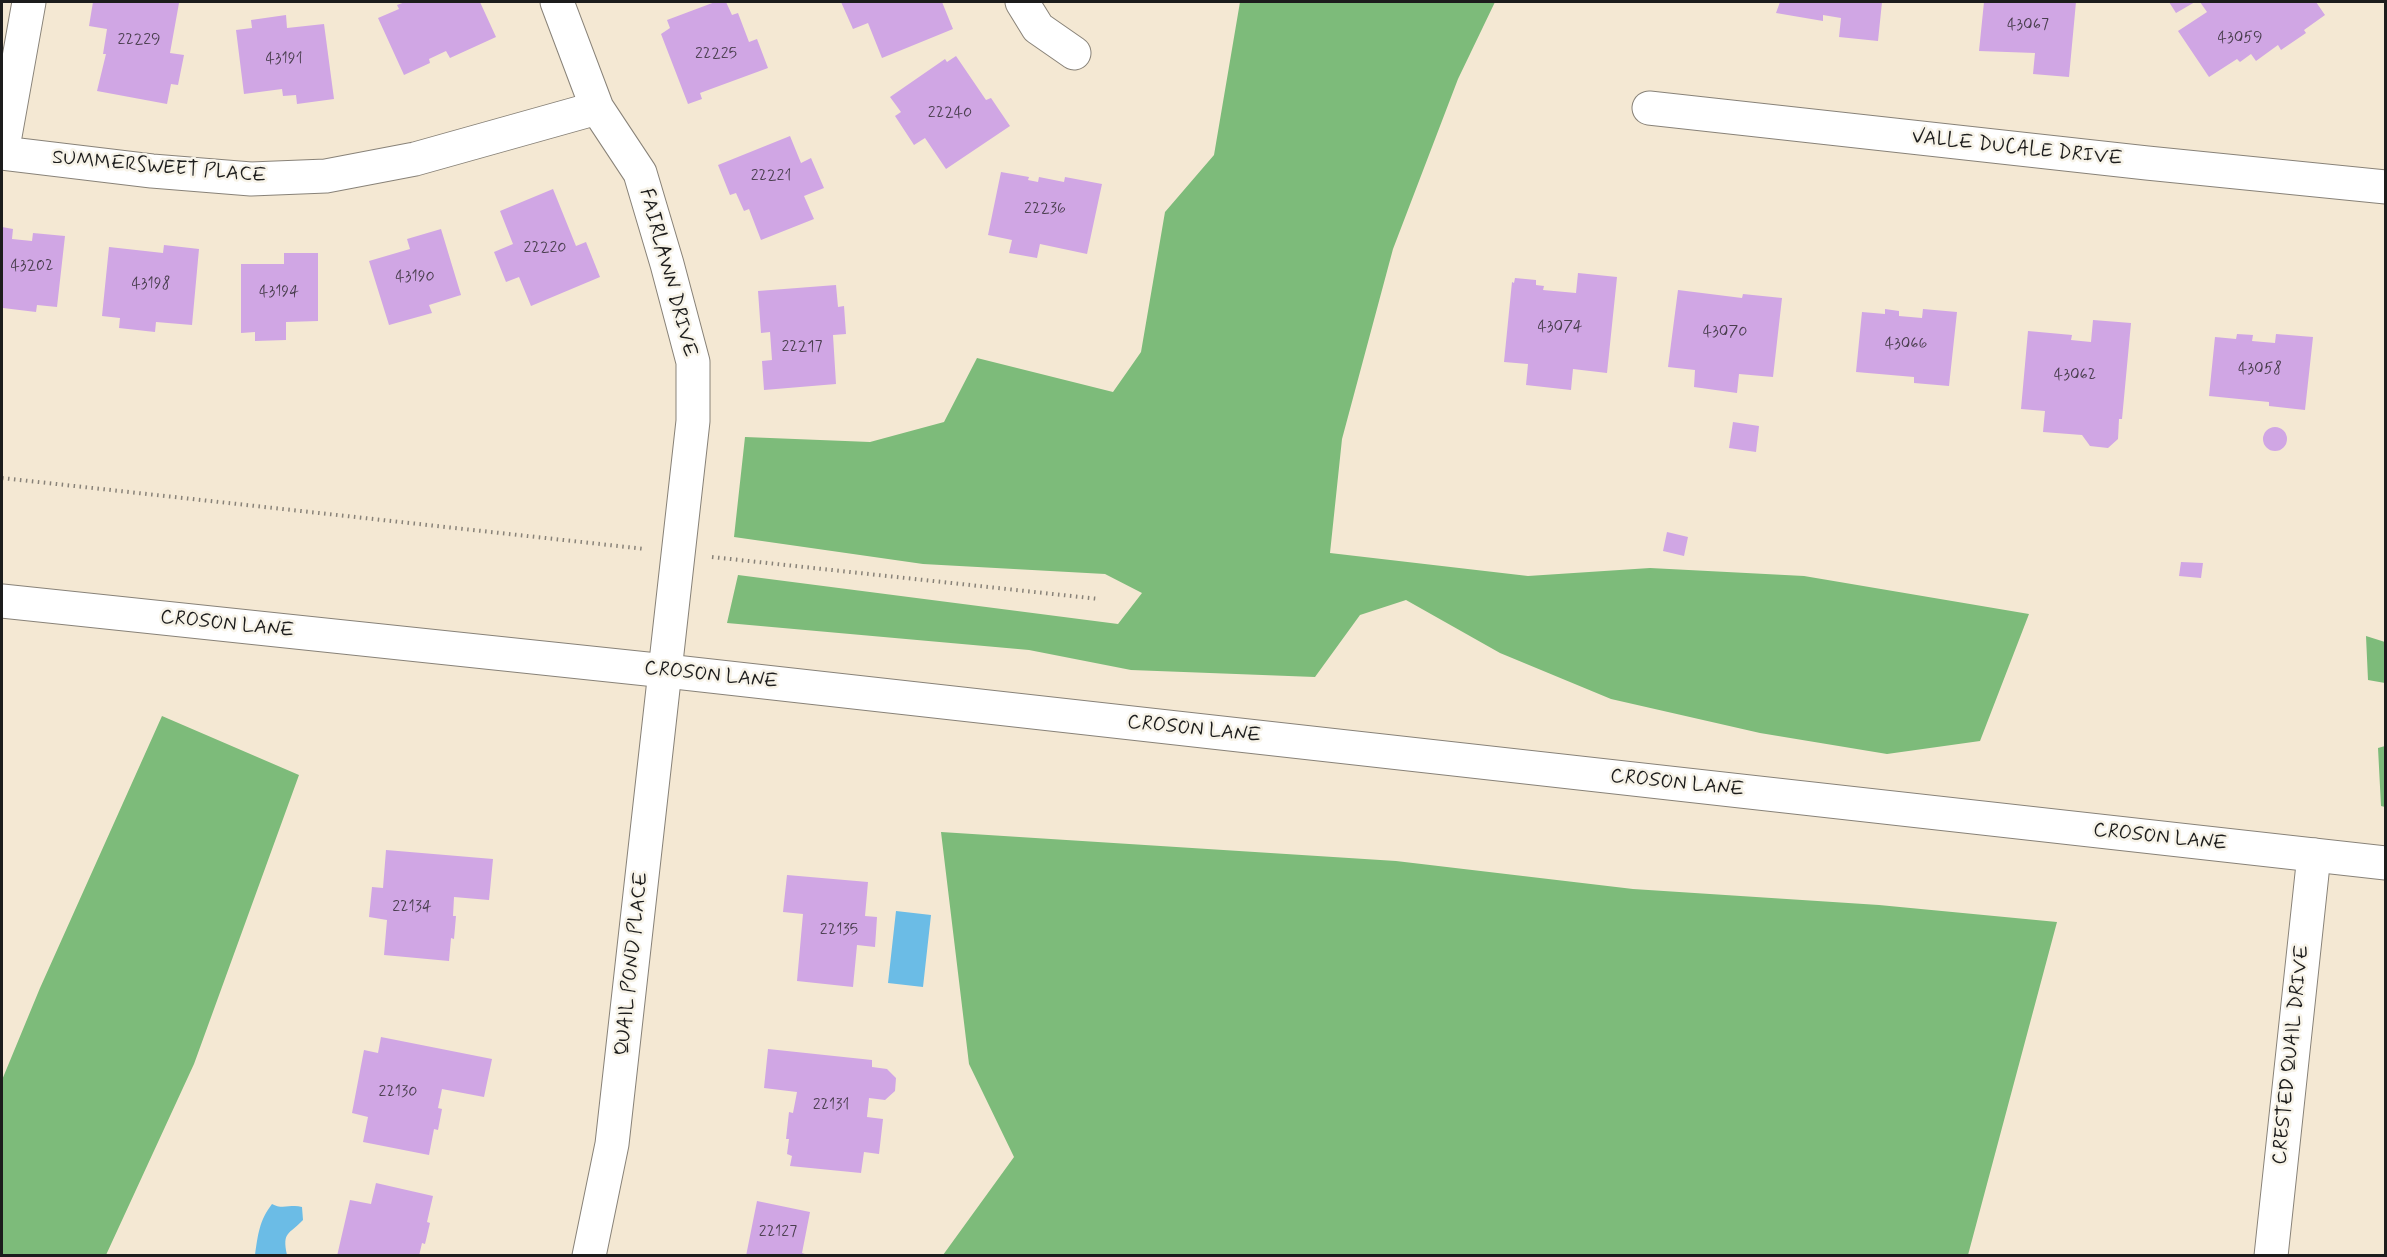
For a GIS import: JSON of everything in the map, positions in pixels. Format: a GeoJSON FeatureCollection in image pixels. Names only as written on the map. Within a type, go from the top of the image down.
{"type":"FeatureCollection","features":[{"type":"Feature","properties":{"kind":"street"},"geometry":{"type":"LineString","coordinates":[[2,153],[28,2]]}},
{"type":"Feature","properties":{"kind":"street","name":"FAIRLAWN DRIVE"},"geometry":{"type":"LineString","coordinates":[[557,2],[597,108],[640,173],[693,362],[693,421],[666,671]]}},
{"type":"Feature","properties":{"kind":"street"},"geometry":{"type":"LineString","coordinates":[[1022,2],[1038,28],[1074,53]]}},
{"type":"Feature","properties":{"kind":"street","name":"SUMMERSWEET PLACE"},"geometry":{"type":"LineString","coordinates":[[2,153],[152,171],[251,179],[326,176],[415,159],[597,108]]}},
{"type":"Feature","properties":{"kind":"street","name":"VALLE DUCALE DRIVE"},"geometry":{"type":"LineString","coordinates":[[1649,108],[2147,164],[2385,186]]}},
{"type":"Feature","properties":{"kind":"street","name":"CROSON LANE"},"geometry":{"type":"LineString","coordinates":[[2,601],[666,671],[2385,863]]}},
{"type":"Feature","properties":{"kind":"street","name":"QUAIL POND PLACE"},"geometry":{"type":"LineString","coordinates":[[589,1256],[612,1143],[666,671]]}},
{"type":"Feature","properties":{"kind":"street","name":"CRESTED QUAIL DRIVE"},"geometry":{"type":"LineString","coordinates":[[2271,1256],[2314,855]]}},
{"type":"Feature","properties":{"kind":"path"},"geometry":{"type":"LineString","coordinates":[[2,478],[1099,599]]}},
{"type":"Feature","properties":{"kind":"green space"},"geometry":{"type":"Polygon","coordinates":[[[1240,2],[1495,2],[1458,79],[1393,249],[1342,439],[1330,553],[1528,576],[1650,568],[1804,576],[2029,614],[1980,741],[1887,754],[1760,733],[1611,699],[1500,653],[1406,600],[1360,615],[1315,677],[1131,670],[1029,650],[727,623],[738,575],[1118,624],[1142,593],[1105,574],[923,564],[734,537],[745,437],[870,442],[944,422],[977,358],[1113,392],[1141,352],[1165,212],[1214,155],[1240,2]]]}},
{"type":"Feature","properties":{"kind":"green space"},"geometry":{"type":"Polygon","coordinates":[[[2366,636],[2385,642],[2385,683],[2368,680],[2366,636]]]}},
{"type":"Feature","properties":{"kind":"green space"},"geometry":{"type":"Polygon","coordinates":[[[162,716],[299,775],[194,1064],[106,1255],[2,1255],[2,1080],[40,988],[162,716]]]}},
{"type":"Feature","properties":{"kind":"green space"},"geometry":{"type":"Polygon","coordinates":[[[2386,746],[2385,807],[2381,806],[2378,748],[2386,746]]]}},
{"type":"Feature","properties":{"kind":"green space"},"geometry":{"type":"Polygon","coordinates":[[[941,832],[1396,861],[1633,889],[1879,905],[2057,922],[1968,1255],[943,1255],[1014,1157],[969,1064],[941,832]]]}},
{"type":"Feature","properties":{"kind":"water"},"geometry":{"type":"Polygon","coordinates":[[[896,911],[931,915],[923,987],[888,983],[896,911]]]}},
{"type":"Feature","properties":{"kind":"water"},"geometry":{"type":"Polygon","coordinates":[[[272,1204],[279,1207],[302,1207],[303,1220],[286,1237],[287,1255],[255,1255],[262,1222],[272,1204]]]}},
{"type":"Feature","properties":{"kind":"building"},"geometry":{"type":"Polygon","coordinates":[[[93,2],[179,3],[170,53],[184,55],[178,85],[171,84],[167,104],[97,91],[106,54],[103,54],[107,29],[89,26],[93,2]]]}},
{"type":"Feature","properties":{"kind":"building"},"geometry":{"type":"Polygon","coordinates":[[[405,2],[480,2],[496,37],[450,58],[446,51],[429,59],[430,63],[404,75],[378,18],[399,9],[397,5],[405,2]]]}},
{"type":"Feature","properties":{"kind":"building"},"geometry":{"type":"Polygon","coordinates":[[[715,2],[726,2],[732,15],[738,13],[749,42],[757,39],[768,68],[700,93],[702,99],[688,104],[661,34],[670,28],[667,20],[715,2]]]}},
{"type":"Feature","properties":{"kind":"building"},"geometry":{"type":"Polygon","coordinates":[[[841,2],[942,2],[953,29],[882,58],[868,23],[853,29],[841,2]]]}},
{"type":"Feature","properties":{"kind":"building"},"geometry":{"type":"Polygon","coordinates":[[[1780,2],[1882,2],[1878,41],[1839,37],[1841,18],[1823,15],[1823,21],[1776,13],[1780,2]]]}},
{"type":"Feature","properties":{"kind":"building"},"geometry":{"type":"Polygon","coordinates":[[[1984,2],[2076,2],[2069,77],[2033,74],[2035,53],[1979,51],[1984,2]]]}},
{"type":"Feature","properties":{"kind":"building"},"geometry":{"type":"Polygon","coordinates":[[[2169,2],[2195,2],[2176,13],[2169,2]]]}},
{"type":"Feature","properties":{"kind":"building"},"geometry":{"type":"Polygon","coordinates":[[[2200,2],[2316,2],[2325,15],[2304,30],[2306,33],[2281,50],[2278,45],[2256,61],[2251,54],[2240,62],[2237,59],[2209,77],[2178,31],[2207,12],[2200,2]]]}},
{"type":"Feature","properties":{"kind":"building"},"geometry":{"type":"Polygon","coordinates":[[[286,15],[287,28],[324,24],[334,99],[297,104],[296,95],[283,96],[282,89],[244,94],[236,30],[252,28],[251,20],[286,15]]]}},
{"type":"Feature","properties":{"kind":"building"},"geometry":{"type":"Polygon","coordinates":[[[956,56],[986,100],[991,98],[1010,126],[946,169],[925,138],[914,145],[895,116],[901,112],[890,97],[945,59],[947,62],[956,56]]]}},
{"type":"Feature","properties":{"kind":"building"},"geometry":{"type":"Polygon","coordinates":[[[790,136],[801,163],[811,158],[824,188],[804,196],[814,219],[761,240],[749,209],[744,211],[736,193],[730,195],[718,165],[790,136]]]}},
{"type":"Feature","properties":{"kind":"building"},"geometry":{"type":"Polygon","coordinates":[[[1001,172],[1029,177],[1028,180],[1038,182],[1039,177],[1064,182],[1065,177],[1102,184],[1087,254],[1040,244],[1037,258],[1009,253],[1012,240],[988,235],[1001,172]]]}},
{"type":"Feature","properties":{"kind":"building"},"geometry":{"type":"Polygon","coordinates":[[[553,189],[576,246],[586,242],[600,277],[531,306],[519,277],[506,282],[494,252],[513,244],[500,211],[553,189]]]}},
{"type":"Feature","properties":{"kind":"building"},"geometry":{"type":"Polygon","coordinates":[[[2,227],[13,229],[12,239],[32,241],[33,233],[65,236],[57,307],[37,305],[36,312],[3,308],[2,227]]]}},
{"type":"Feature","properties":{"kind":"building"},"geometry":{"type":"Polygon","coordinates":[[[441,229],[461,295],[429,305],[432,313],[389,325],[369,261],[410,249],[407,239],[441,229]]]}},
{"type":"Feature","properties":{"kind":"building"},"geometry":{"type":"Polygon","coordinates":[[[164,245],[199,249],[192,325],[156,322],[155,332],[119,328],[120,318],[102,316],[109,247],[163,253],[164,245]]]}},
{"type":"Feature","properties":{"kind":"building"},"geometry":{"type":"Polygon","coordinates":[[[284,253],[318,253],[318,321],[286,322],[286,340],[255,341],[255,332],[241,333],[241,264],[284,264],[284,253]]]}},
{"type":"Feature","properties":{"kind":"building"},"geometry":{"type":"Polygon","coordinates":[[[1578,273],[1617,277],[1607,373],[1573,369],[1571,390],[1526,385],[1528,364],[1504,362],[1512,282],[1514,283],[1515,278],[1536,280],[1536,285],[1544,286],[1543,290],[1576,293],[1578,273]]]}},
{"type":"Feature","properties":{"kind":"building"},"geometry":{"type":"Polygon","coordinates":[[[836,285],[838,307],[844,306],[846,334],[833,335],[836,384],[764,390],[762,361],[772,360],[770,332],[761,333],[758,291],[836,285]]]}},
{"type":"Feature","properties":{"kind":"building"},"geometry":{"type":"Polygon","coordinates":[[[1678,290],[1742,298],[1743,294],[1782,298],[1773,377],[1739,374],[1737,393],[1694,387],[1695,370],[1668,367],[1678,290]]]}},
{"type":"Feature","properties":{"kind":"building"},"geometry":{"type":"Polygon","coordinates":[[[1885,309],[1899,311],[1899,316],[1922,318],[1923,309],[1957,312],[1949,386],[1914,383],[1914,377],[1856,372],[1862,312],[1885,314],[1885,309]]]}},
{"type":"Feature","properties":{"kind":"building"},"geometry":{"type":"Polygon","coordinates":[[[2093,320],[2131,323],[2122,419],[2119,419],[2118,439],[2108,448],[2090,446],[2082,435],[2043,432],[2045,411],[2021,409],[2028,331],[2072,335],[2071,340],[2091,342],[2093,320]]]}},
{"type":"Feature","properties":{"kind":"building"},"geometry":{"type":"Polygon","coordinates":[[[2237,334],[2253,335],[2252,341],[2275,343],[2276,334],[2313,337],[2305,410],[2269,406],[2269,402],[2209,396],[2215,337],[2236,339],[2237,334]]]}},
{"type":"Feature","properties":{"kind":"building"},"geometry":{"type":"Polygon","coordinates":[[[1733,422],[1759,426],[1756,452],[1729,448],[1733,422]]]}},
{"type":"Feature","properties":{"kind":"building"},"geometry":{"type":"Polygon","coordinates":[[[2275,427],[2280,428],[2286,434],[2286,444],[2280,450],[2275,451],[2270,450],[2264,444],[2263,439],[2264,434],[2270,428],[2275,427]]]}},
{"type":"Feature","properties":{"kind":"building"},"geometry":{"type":"Polygon","coordinates":[[[1667,532],[1688,537],[1684,556],[1663,551],[1667,532]]]}},
{"type":"Feature","properties":{"kind":"building"},"geometry":{"type":"Polygon","coordinates":[[[2181,562],[2203,563],[2201,578],[2179,576],[2181,562]]]}},
{"type":"Feature","properties":{"kind":"building"},"geometry":{"type":"Polygon","coordinates":[[[386,850],[493,859],[489,900],[454,897],[453,916],[456,916],[449,961],[384,955],[387,920],[369,917],[372,887],[383,888],[386,850]]]}},
{"type":"Feature","properties":{"kind":"building"},"geometry":{"type":"Polygon","coordinates":[[[787,875],[868,882],[865,916],[877,917],[875,947],[857,945],[853,987],[797,981],[803,914],[783,912],[787,875]]]}},
{"type":"Feature","properties":{"kind":"building"},"geometry":{"type":"Polygon","coordinates":[[[381,1037],[492,1059],[484,1097],[442,1089],[438,1108],[442,1109],[438,1130],[434,1129],[429,1155],[363,1142],[368,1117],[352,1113],[364,1050],[378,1053],[381,1037]]]}},
{"type":"Feature","properties":{"kind":"building"},"geometry":{"type":"Polygon","coordinates":[[[768,1049],[872,1060],[872,1067],[887,1069],[896,1078],[895,1091],[885,1100],[869,1098],[867,1117],[883,1119],[879,1154],[864,1152],[861,1173],[790,1166],[792,1156],[787,1154],[789,1139],[786,1139],[789,1112],[793,1113],[797,1092],[764,1088],[768,1049]]]}},
{"type":"Feature","properties":{"kind":"building"},"geometry":{"type":"Polygon","coordinates":[[[376,1183],[433,1196],[427,1222],[430,1223],[425,1244],[422,1243],[419,1256],[337,1256],[350,1200],[371,1204],[376,1183]]]}},
{"type":"Feature","properties":{"kind":"building"},"geometry":{"type":"Polygon","coordinates":[[[757,1201],[810,1212],[802,1253],[811,1256],[746,1256],[757,1201]]]}}]}
